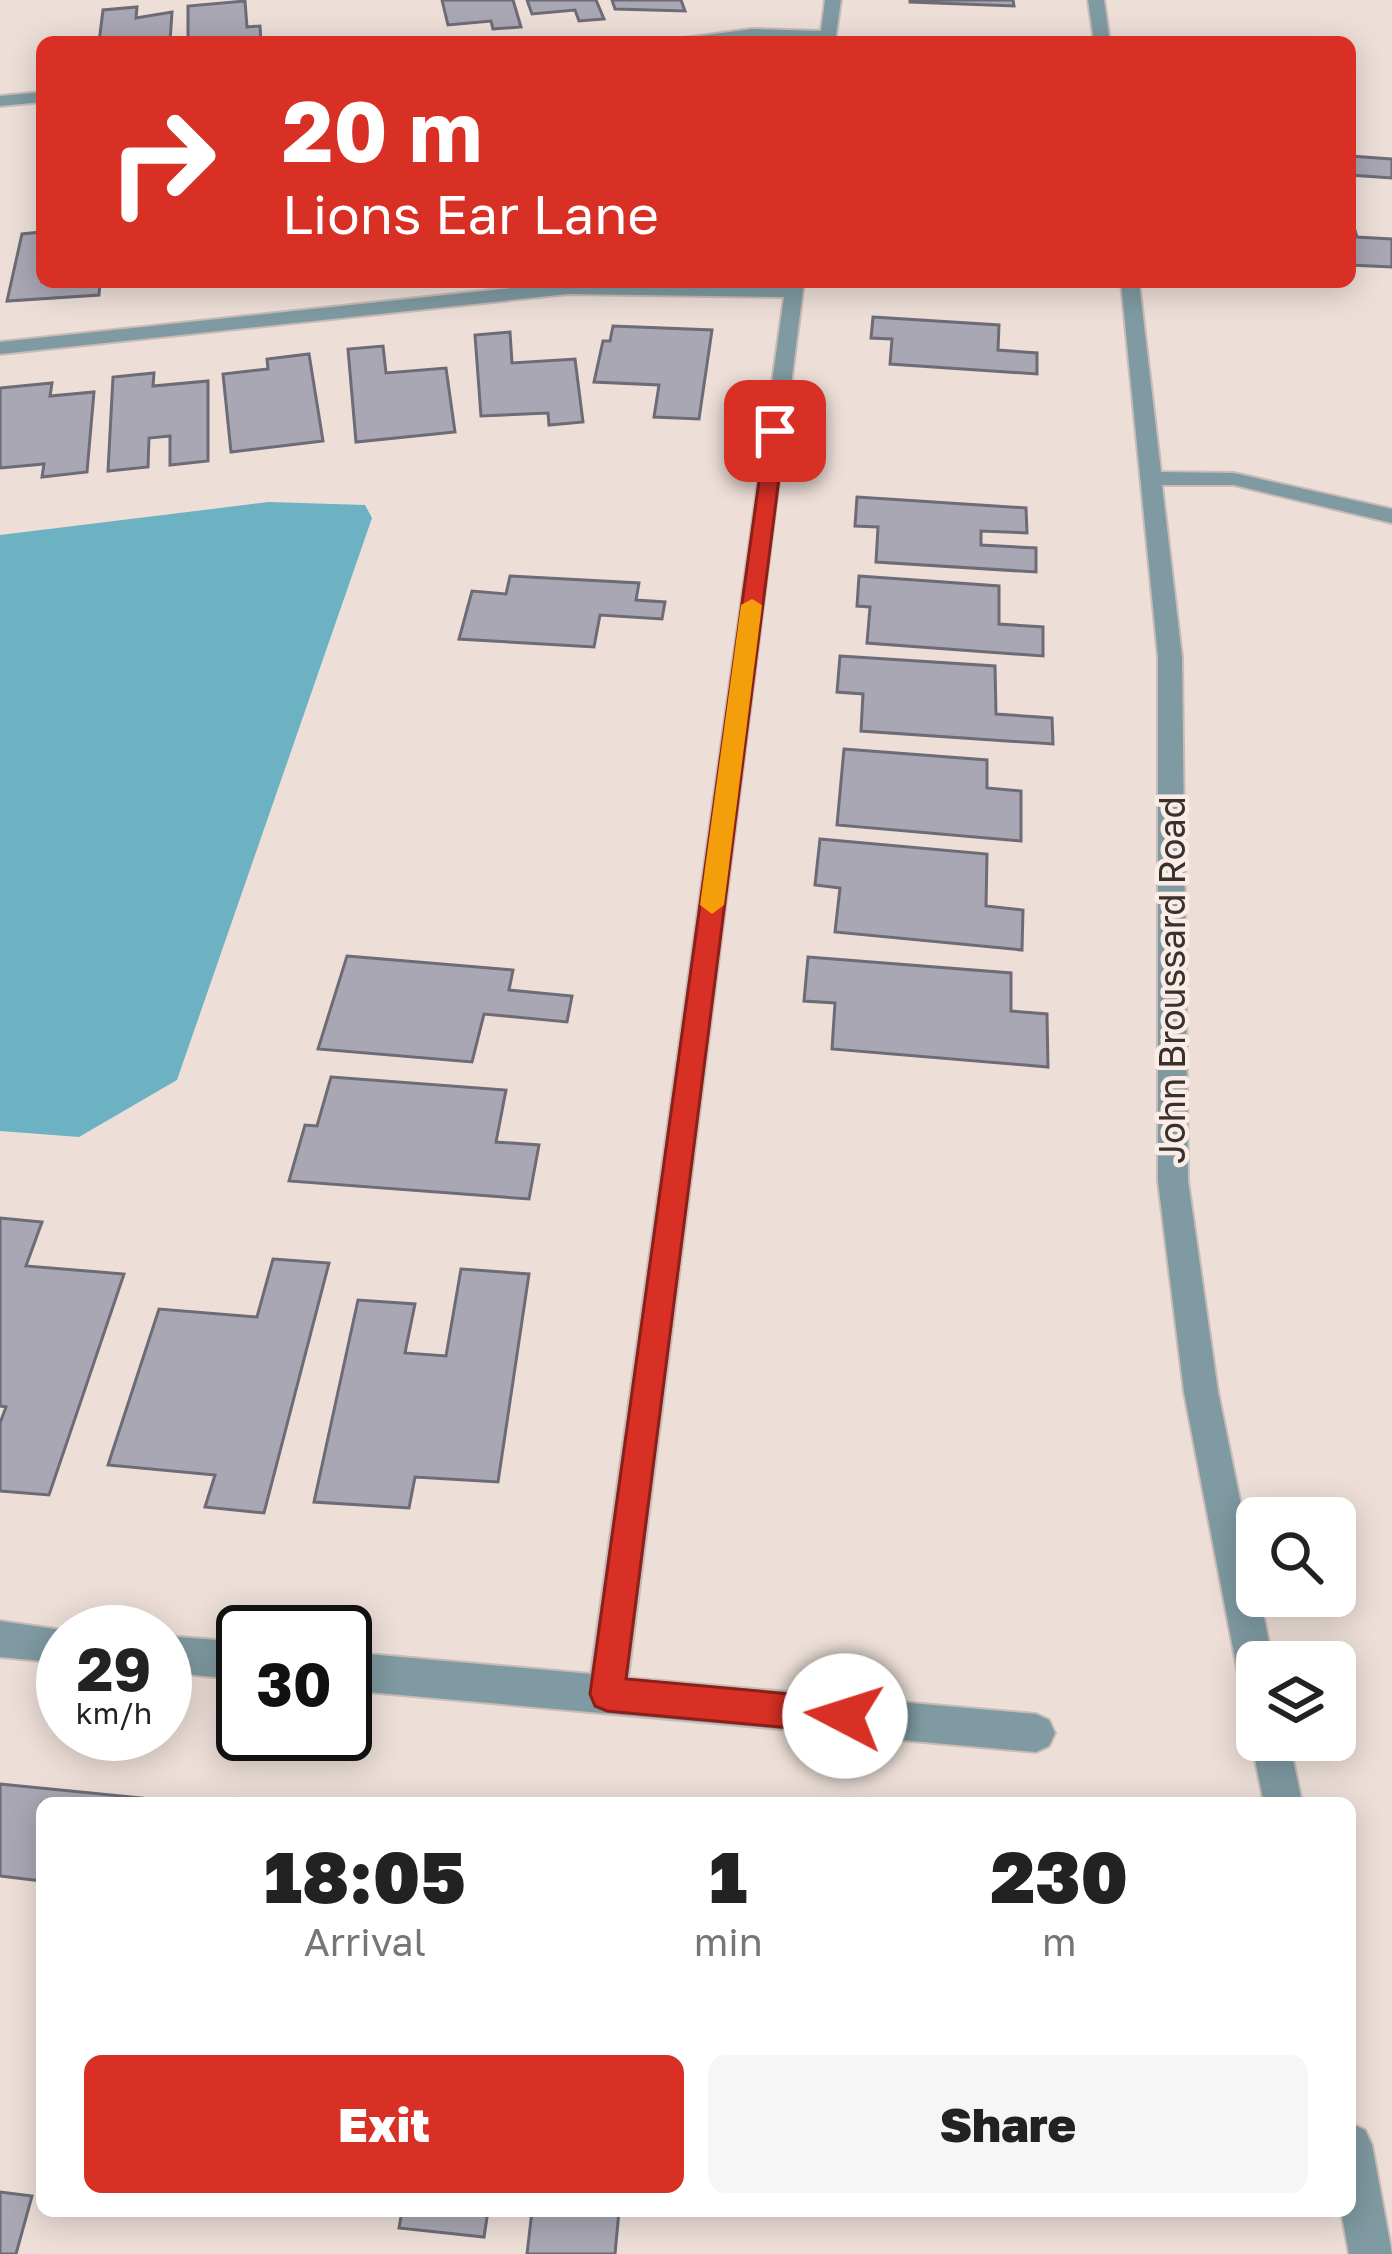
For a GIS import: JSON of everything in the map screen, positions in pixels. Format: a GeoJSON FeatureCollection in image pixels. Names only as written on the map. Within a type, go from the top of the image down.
{"type":"FeatureCollection","features":[{"type":"Feature","properties":{"kind":"street"},"geometry":{"type":"LineString","coordinates":[[828,36],[833,0]]}},
{"type":"Feature","properties":{"kind":"street"},"geometry":{"type":"LineString","coordinates":[[1096,0],[1101,36]]}},
{"type":"Feature","properties":{"kind":"street"},"geometry":{"type":"LineString","coordinates":[[729,36],[782,36]]}},
{"type":"Feature","properties":{"kind":"street"},"geometry":{"type":"LineString","coordinates":[[0,101],[36,98]]}},
{"type":"Feature","properties":{"kind":"street"},"geometry":{"type":"LineString","coordinates":[[0,348],[568,288]]}},
{"type":"Feature","properties":{"kind":"street"},"geometry":{"type":"LineString","coordinates":[[607,1694],[794,288]]}},
{"type":"Feature","properties":{"kind":"street","name":"John Broussard Road"},"geometry":{"type":"LineString","coordinates":[[1131,288],[1170,656],[1173,1181],[1201,1392],[1251,1641]]}},
{"type":"Feature","properties":{"kind":"street"},"geometry":{"type":"LineString","coordinates":[[1151,478],[1234,479],[1392,516]]}},
{"type":"Feature","properties":{"kind":"street"},"geometry":{"type":"LineString","coordinates":[[0,1640],[36,1643]]}},
{"type":"Feature","properties":{"kind":"street"},"geometry":{"type":"LineString","coordinates":[[372,1673],[1036,1733]]}},
{"type":"Feature","properties":{"kind":"street"},"geometry":{"type":"LineString","coordinates":[[1274,1761],[1281,1797]]}},
{"type":"Feature","properties":{"kind":"street"},"geometry":{"type":"LineString","coordinates":[[1356,2176],[1371,2254]]}},
{"type":"Feature","properties":{"kind":"water"},"geometry":{"type":"Polygon","coordinates":[[[269,502],[365,505],[372,518],[177,1080],[79,1137],[0,1131],[0,535],[269,502]]]}},
{"type":"Feature","properties":{"kind":"building"},"geometry":{"type":"Polygon","coordinates":[[[442,0],[513,0],[521,27],[493,29],[491,21],[448,25],[442,0]]]}},
{"type":"Feature","properties":{"kind":"building"},"geometry":{"type":"Polygon","coordinates":[[[527,0],[596,0],[604,19],[579,21],[575,10],[532,14],[527,0]]]}},
{"type":"Feature","properties":{"kind":"building"},"geometry":{"type":"Polygon","coordinates":[[[612,0],[681,0],[685,11],[615,9],[612,0]]]}},
{"type":"Feature","properties":{"kind":"building"},"geometry":{"type":"Polygon","coordinates":[[[1013,0],[1014,6],[910,2],[1013,0]]]}},
{"type":"Feature","properties":{"kind":"building"},"geometry":{"type":"Polygon","coordinates":[[[245,1],[247,27],[260,26],[261,36],[188,36],[188,6],[245,1]]]}},
{"type":"Feature","properties":{"kind":"building"},"geometry":{"type":"Polygon","coordinates":[[[137,7],[136,18],[172,12],[170,36],[100,36],[103,10],[137,7]]]}},
{"type":"Feature","properties":{"kind":"building"},"geometry":{"type":"Polygon","coordinates":[[[1356,156],[1392,159],[1392,178],[1356,175],[1356,156]]]}},
{"type":"Feature","properties":{"kind":"building"},"geometry":{"type":"Polygon","coordinates":[[[36,233],[36,288],[100,288],[99,295],[7,301],[22,234],[36,233]]]}},
{"type":"Feature","properties":{"kind":"building"},"geometry":{"type":"Polygon","coordinates":[[[1356,234],[1392,239],[1392,267],[1356,265],[1356,234]]]}},
{"type":"Feature","properties":{"kind":"building"},"geometry":{"type":"Polygon","coordinates":[[[873,317],[999,325],[998,350],[1037,353],[1037,374],[890,364],[892,339],[871,338],[873,317]]]}},
{"type":"Feature","properties":{"kind":"building"},"geometry":{"type":"Polygon","coordinates":[[[613,326],[712,330],[699,419],[654,417],[659,385],[594,382],[603,341],[610,341],[613,326]]]}},
{"type":"Feature","properties":{"kind":"building"},"geometry":{"type":"Polygon","coordinates":[[[510,332],[512,363],[575,359],[583,422],[549,425],[548,413],[481,416],[475,335],[510,332]]]}},
{"type":"Feature","properties":{"kind":"building"},"geometry":{"type":"Polygon","coordinates":[[[383,346],[386,373],[446,368],[455,432],[356,442],[348,349],[383,346]]]}},
{"type":"Feature","properties":{"kind":"building"},"geometry":{"type":"Polygon","coordinates":[[[309,354],[323,441],[231,452],[223,374],[268,369],[267,359],[309,354]]]}},
{"type":"Feature","properties":{"kind":"building"},"geometry":{"type":"Polygon","coordinates":[[[154,373],[153,386],[208,381],[208,461],[170,465],[170,436],[149,438],[148,467],[108,471],[113,377],[154,373]]]}},
{"type":"Feature","properties":{"kind":"building"},"geometry":{"type":"Polygon","coordinates":[[[52,383],[50,396],[94,392],[87,472],[42,477],[44,464],[0,468],[0,388],[52,383]]]}},
{"type":"Feature","properties":{"kind":"building"},"geometry":{"type":"Polygon","coordinates":[[[857,497],[1026,508],[1027,533],[981,531],[981,545],[1036,548],[1036,572],[876,562],[878,527],[855,526],[857,497]]]}},
{"type":"Feature","properties":{"kind":"building"},"geometry":{"type":"Polygon","coordinates":[[[510,576],[639,583],[636,600],[665,602],[662,619],[600,615],[594,647],[459,639],[472,591],[506,594],[510,576]]]}},
{"type":"Feature","properties":{"kind":"building"},"geometry":{"type":"Polygon","coordinates":[[[859,576],[999,586],[999,624],[1043,627],[1043,656],[867,643],[870,607],[857,606],[859,576]]]}},
{"type":"Feature","properties":{"kind":"building"},"geometry":{"type":"Polygon","coordinates":[[[840,656],[995,666],[996,714],[1052,718],[1053,744],[861,731],[863,694],[837,692],[840,656]]]}},
{"type":"Feature","properties":{"kind":"building"},"geometry":{"type":"Polygon","coordinates":[[[844,749],[987,760],[987,788],[1021,791],[1021,841],[837,825],[844,749]]]}},
{"type":"Feature","properties":{"kind":"building"},"geometry":{"type":"Polygon","coordinates":[[[820,839],[987,854],[986,906],[1023,910],[1022,950],[835,932],[840,888],[815,885],[820,839]]]}},
{"type":"Feature","properties":{"kind":"building"},"geometry":{"type":"Polygon","coordinates":[[[347,956],[513,970],[509,990],[572,996],[567,1022],[484,1014],[472,1062],[318,1049],[347,956]]]}},
{"type":"Feature","properties":{"kind":"building"},"geometry":{"type":"Polygon","coordinates":[[[808,957],[1011,973],[1011,1011],[1047,1014],[1048,1067],[832,1049],[835,1003],[804,1001],[808,957]]]}},
{"type":"Feature","properties":{"kind":"building"},"geometry":{"type":"Polygon","coordinates":[[[331,1077],[506,1090],[496,1142],[539,1145],[529,1199],[289,1181],[305,1125],[317,1126],[331,1077]]]}},
{"type":"Feature","properties":{"kind":"building"},"geometry":{"type":"Polygon","coordinates":[[[0,1218],[42,1222],[26,1266],[124,1274],[49,1495],[0,1491],[0,1423],[6,1407],[0,1406],[0,1218]]]}},
{"type":"Feature","properties":{"kind":"building"},"geometry":{"type":"Polygon","coordinates":[[[273,1259],[329,1263],[264,1513],[205,1507],[215,1475],[108,1465],[159,1309],[257,1317],[273,1259]]]}},
{"type":"Feature","properties":{"kind":"building"},"geometry":{"type":"Polygon","coordinates":[[[461,1269],[529,1274],[498,1482],[415,1477],[409,1508],[314,1502],[358,1300],[415,1304],[405,1353],[446,1356],[461,1269]]]}},
{"type":"Feature","properties":{"kind":"building"},"geometry":{"type":"Polygon","coordinates":[[[0,1784],[132,1797],[36,1797],[36,1880],[0,1876],[0,1784]]]}},
{"type":"Feature","properties":{"kind":"building"},"geometry":{"type":"Polygon","coordinates":[[[0,2192],[32,2196],[16,2254],[0,2254],[0,2192]]]}},
{"type":"Feature","properties":{"kind":"building"},"geometry":{"type":"Polygon","coordinates":[[[401,2217],[487,2217],[484,2237],[399,2228],[401,2217]]]}},
{"type":"Feature","properties":{"kind":"building"},"geometry":{"type":"Polygon","coordinates":[[[531,2217],[618,2217],[615,2254],[527,2254],[531,2217]]]}},
{"type":"Feature","properties":{"kind":"slow traffic"},"geometry":{"type":"LineString","coordinates":[[712,905],[752,605]]}},
{"type":"Feature","properties":{"kind":"route"},"geometry":{"type":"LineString","coordinates":[[775,431],[607,1694],[845,1716]]}}]}
